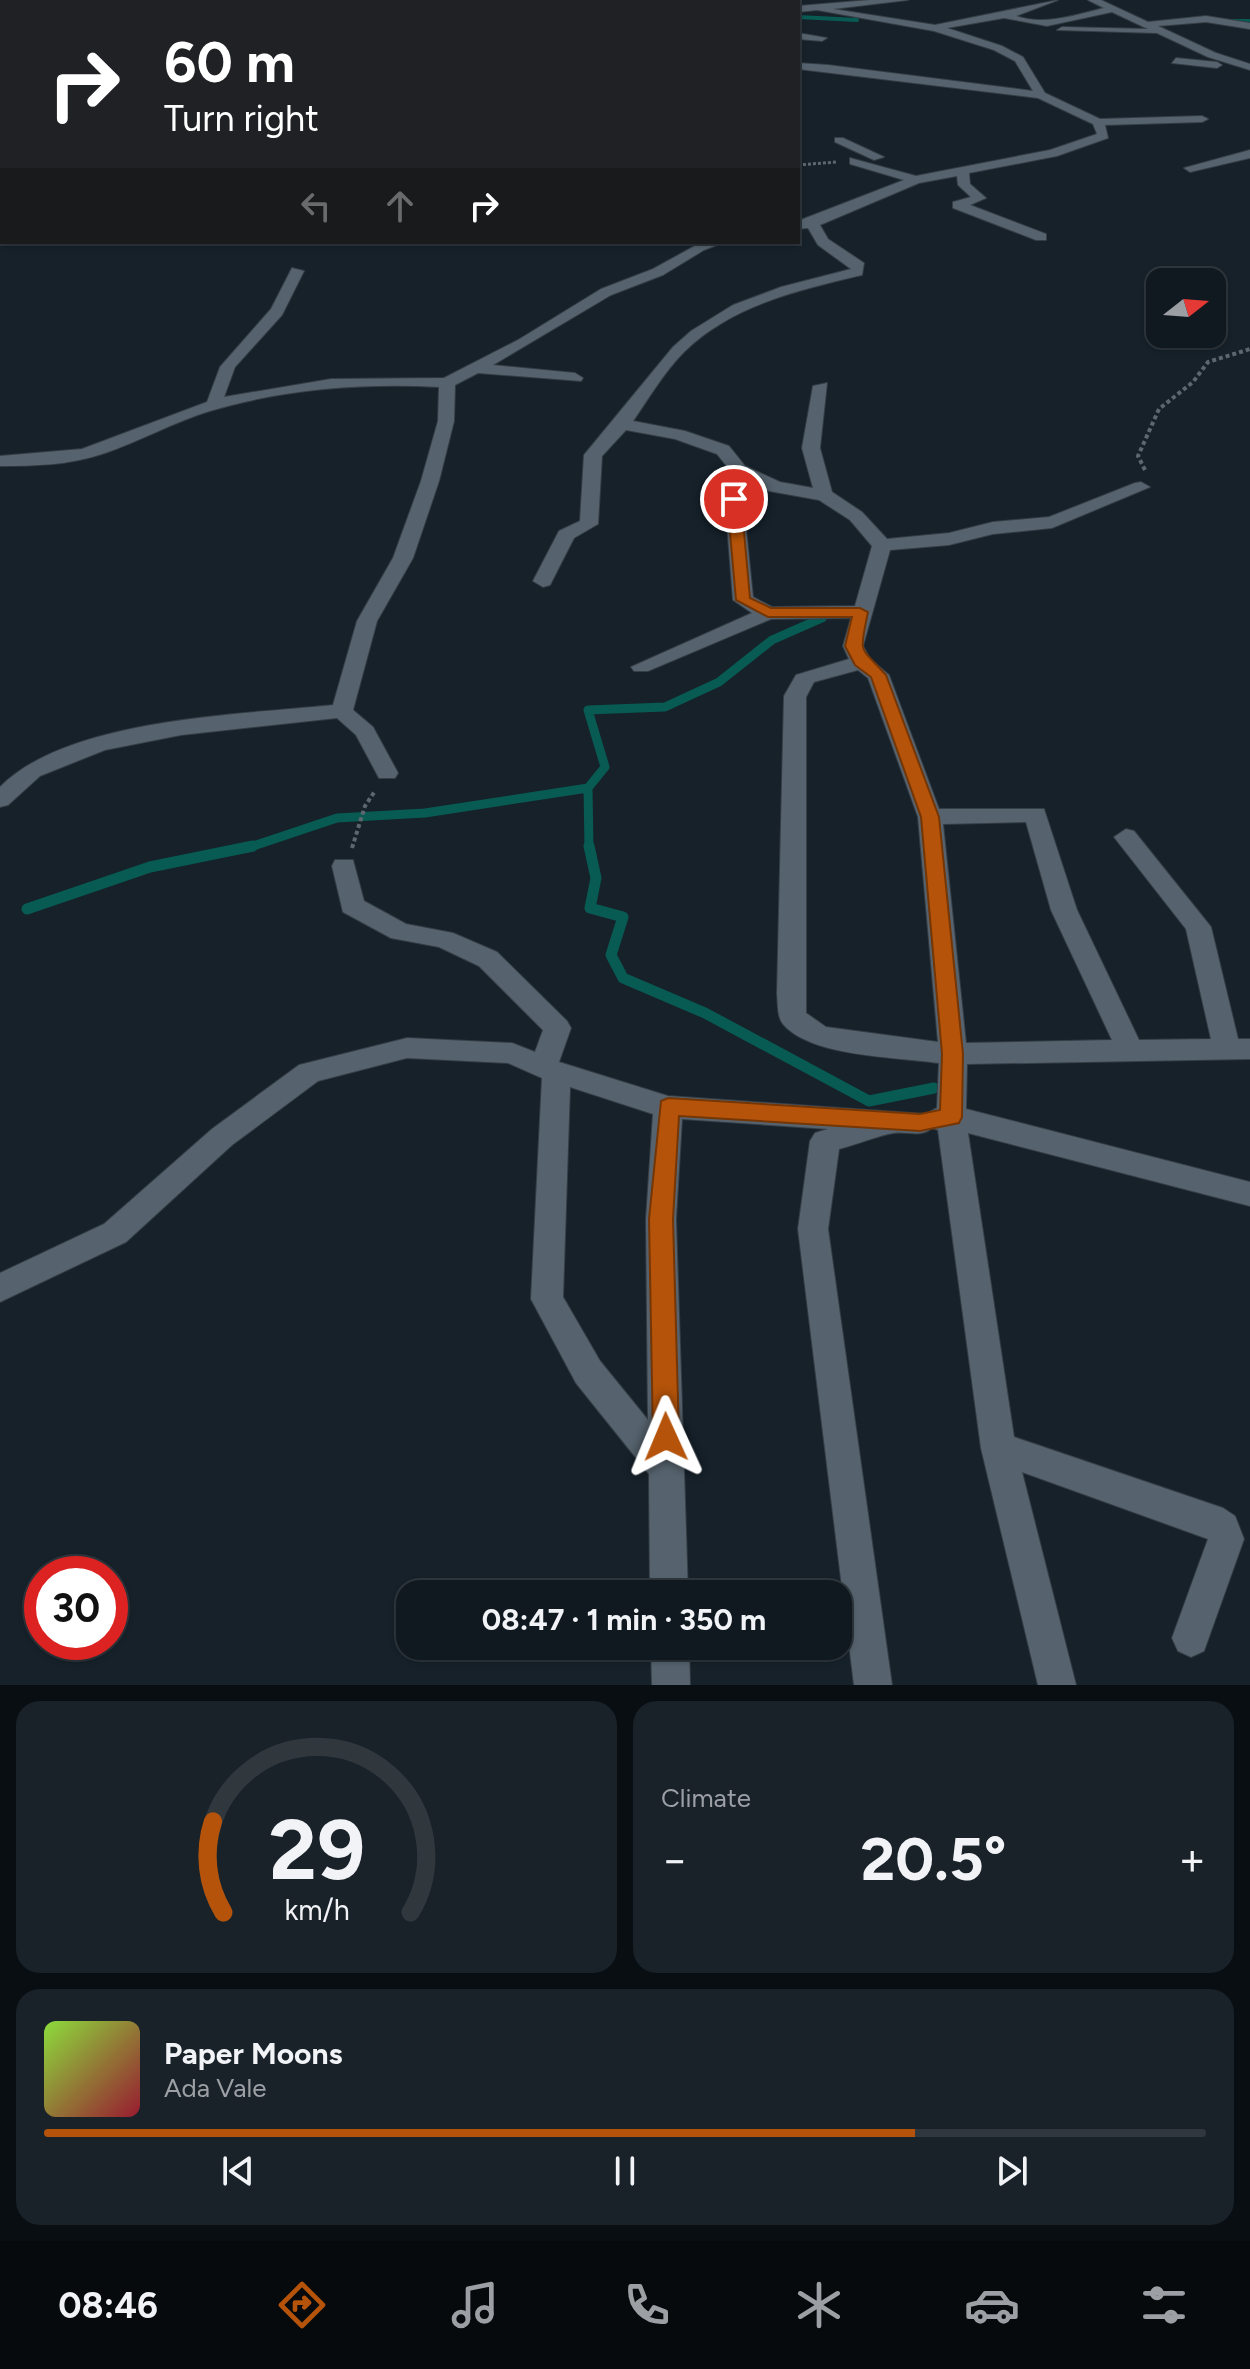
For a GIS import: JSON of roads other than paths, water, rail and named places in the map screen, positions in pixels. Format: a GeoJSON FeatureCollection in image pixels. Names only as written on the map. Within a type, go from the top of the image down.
{"type":"FeatureCollection","features":[{"type":"Feature","properties":{"kind":"street"},"geometry":{"type":"LineString","coordinates":[[428,0],[463,0]]}},
{"type":"Feature","properties":{"kind":"street"},"geometry":{"type":"LineString","coordinates":[[822,10],[847,4],[903,0]]}},
{"type":"Feature","properties":{"kind":"street"},"geometry":{"type":"LineString","coordinates":[[936,28],[1006,16],[1053,0]]}},
{"type":"Feature","properties":{"kind":"street"},"geometry":{"type":"LineString","coordinates":[[1093,0],[1248,68]]}},
{"type":"Feature","properties":{"kind":"street"},"geometry":{"type":"LineString","coordinates":[[800,9],[936,28],[974,39],[1019,59],[1041,95]]}},
{"type":"Feature","properties":{"kind":"street"},"geometry":{"type":"LineString","coordinates":[[1006,16],[1025,25],[1041,24],[1114,9]]}},
{"type":"Feature","properties":{"kind":"street"},"geometry":{"type":"LineString","coordinates":[[1150,24],[1206,19],[1250,26]]}},
{"type":"Feature","properties":{"kind":"street"},"geometry":{"type":"LineString","coordinates":[[1188,22],[1250,36]]}},
{"type":"Feature","properties":{"kind":"street"},"geometry":{"type":"LineString","coordinates":[[1062,30],[1160,32]]}},
{"type":"Feature","properties":{"kind":"street"},"geometry":{"type":"LineString","coordinates":[[800,36],[822,38]]}},
{"type":"Feature","properties":{"kind":"street"},"geometry":{"type":"LineString","coordinates":[[828,70],[845,57]]}},
{"type":"Feature","properties":{"kind":"street"},"geometry":{"type":"LineString","coordinates":[[1176,61],[1248,68]]}},
{"type":"Feature","properties":{"kind":"street"},"geometry":{"type":"LineString","coordinates":[[800,66],[922,77],[1041,95],[1098,122],[1202,119]]}},
{"type":"Feature","properties":{"kind":"street"},"geometry":{"type":"LineString","coordinates":[[543,581],[566,535],[589,524],[593,455],[622,424],[680,348],[712,322],[803,286],[857,272],[859,266],[823,242],[805,224],[916,180],[1087,144],[1104,136],[1098,122]]}},
{"type":"Feature","properties":{"kind":"street"},"geometry":{"type":"LineString","coordinates":[[839,140],[887,162],[892,173]]}},
{"type":"Feature","properties":{"kind":"street"},"geometry":{"type":"LineString","coordinates":[[1190,168],[1250,154]]}},
{"type":"Feature","properties":{"kind":"street"},"geometry":{"type":"LineString","coordinates":[[854,161],[916,180]]}},
{"type":"Feature","properties":{"kind":"street"},"geometry":{"type":"LineString","coordinates":[[963,169],[964,185],[980,198],[958,205],[1041,237]]}},
{"type":"Feature","properties":{"kind":"street"},"geometry":{"type":"LineString","coordinates":[[0,461],[38,461],[95,451],[215,405],[325,385],[400,380],[447,383],[606,292],[658,272],[699,247],[710,244]]}},
{"type":"Feature","properties":{"kind":"street"},"geometry":{"type":"LineString","coordinates":[[215,405],[216,384],[241,348],[274,315],[297,271]]}},
{"type":"Feature","properties":{"kind":"street"},"geometry":{"type":"LineString","coordinates":[[475,368],[575,378]]}},
{"type":"Feature","properties":{"kind":"street"},"geometry":{"type":"LineString","coordinates":[[342,711],[367,621],[403,558],[430,481],[446,421],[447,383]]}},
{"type":"Feature","properties":{"kind":"street"},"geometry":{"type":"LineString","coordinates":[[821,386],[811,448],[824,495]]}},
{"type":"Feature","properties":{"kind":"street"},"geometry":{"type":"LineString","coordinates":[[622,424],[679,435],[723,450],[739,470],[775,487],[824,495],[856,516],[882,545]]}},
{"type":"Feature","properties":{"kind":"street"},"geometry":{"type":"LineString","coordinates":[[882,545],[949,539],[993,528],[1052,522],[1141,487]]}},
{"type":"Feature","properties":{"kind":"street"},"geometry":{"type":"LineString","coordinates":[[734,499],[743,600],[768,613]]}},
{"type":"Feature","properties":{"kind":"street"},"geometry":{"type":"LineString","coordinates":[[882,545],[860,612],[853,646],[861,662],[878,675],[930,817],[953,1054],[935,1120],[998,1448],[1057,1685]]}},
{"type":"Feature","properties":{"kind":"street"},"geometry":{"type":"LineString","coordinates":[[641,667],[768,613],[860,612]]}},
{"type":"Feature","properties":{"kind":"street"},"geometry":{"type":"LineString","coordinates":[[861,662],[803,679],[804,685],[795,696],[790,994],[793,1018],[819,1036],[953,1054],[1238,1049],[1198,927],[1126,837]]}},
{"type":"Feature","properties":{"kind":"street"},"geometry":{"type":"LineString","coordinates":[[0,800],[30,772],[86,746],[192,729],[342,711],[365,732],[387,773]]}},
{"type":"Feature","properties":{"kind":"street"},"geometry":{"type":"LineString","coordinates":[[930,817],[1036,814],[1064,910],[1130,1050]]}},
{"type":"Feature","properties":{"kind":"street"},"geometry":{"type":"LineString","coordinates":[[344,866],[352,906],[400,932],[444,939],[488,959],[557,1028],[550,1070],[547,1299],[588,1372],[666,1468]]}},
{"type":"Feature","properties":{"kind":"street"},"geometry":{"type":"LineString","coordinates":[[0,1288],[115,1233],[222,1137],[309,1073],[407,1048],[512,1053],[550,1070],[668,1107],[935,1120],[1250,1194]]}},
{"type":"Feature","properties":{"kind":"street"},"geometry":{"type":"LineString","coordinates":[[668,1107],[661,1219],[669,1580]]}},
{"type":"Feature","properties":{"kind":"street"},"geometry":{"type":"LineString","coordinates":[[873,1685],[813,1229],[825,1141],[869,1130],[935,1120]]}},
{"type":"Feature","properties":{"kind":"street"},"geometry":{"type":"LineString","coordinates":[[998,1448],[1210,1520],[1222,1528],[1226,1539],[1191,1638]]}},
{"type":"Feature","properties":{"kind":"street"},"geometry":{"type":"LineString","coordinates":[[670,1660],[671,1685]]}},
{"type":"Feature","properties":{"kind":"waterway"},"geometry":{"type":"LineString","coordinates":[[800,17],[857,20]]}},
{"type":"Feature","properties":{"kind":"waterway"},"geometry":{"type":"LineString","coordinates":[[1234,21],[1250,21]]}},
{"type":"Feature","properties":{"kind":"waterway"},"geometry":{"type":"LineString","coordinates":[[588,788],[605,767],[588,710],[665,707],[719,682],[772,640],[822,618]]}},
{"type":"Feature","properties":{"kind":"waterway"},"geometry":{"type":"LineString","coordinates":[[253,846],[337,818],[425,813],[588,788]]}},
{"type":"Feature","properties":{"kind":"waterway"},"geometry":{"type":"LineString","coordinates":[[588,788],[589,848]]}},
{"type":"Feature","properties":{"kind":"waterway"},"geometry":{"type":"LineString","coordinates":[[27,909],[150,867],[253,846]]}},
{"type":"Feature","properties":{"kind":"waterway"},"geometry":{"type":"LineString","coordinates":[[247,848],[253,846]]}},
{"type":"Feature","properties":{"kind":"waterway"},"geometry":{"type":"LineString","coordinates":[[589,846],[596,878],[590,908],[623,917],[611,955],[623,978],[705,1013],[869,1101],[934,1088]]}}]}
